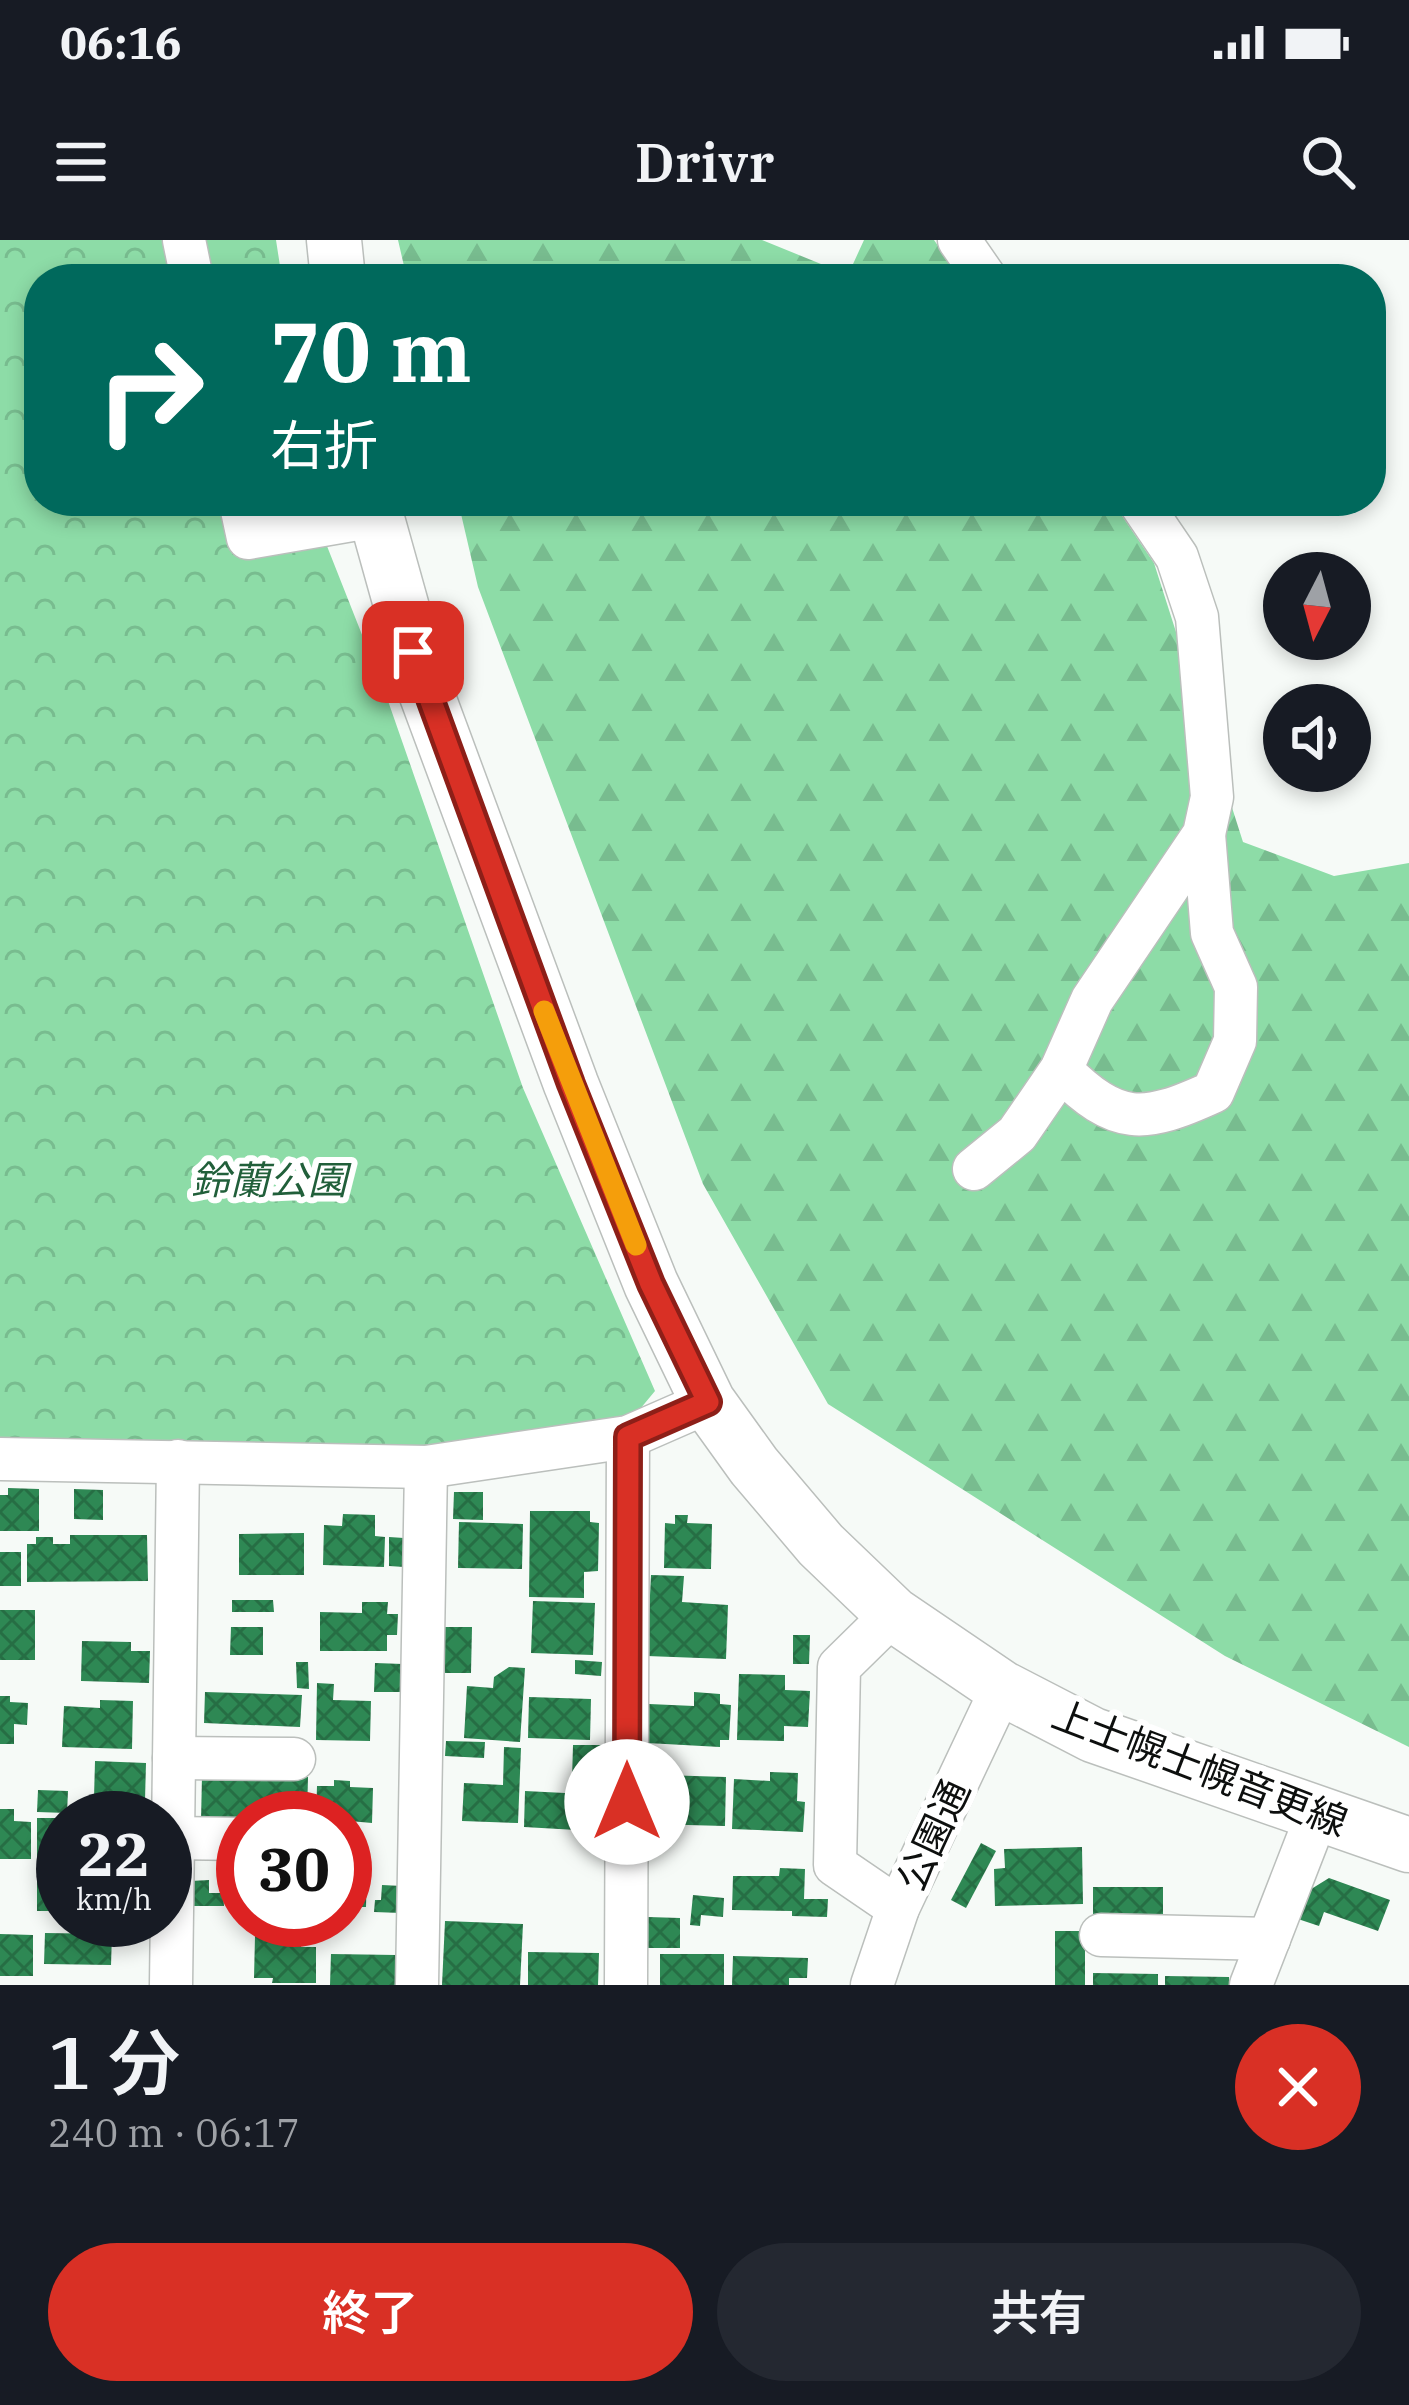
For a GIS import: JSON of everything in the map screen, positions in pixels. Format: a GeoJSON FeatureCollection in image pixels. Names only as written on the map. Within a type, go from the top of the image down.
{"type":"FeatureCollection","features":[{"type":"Feature","properties":{"kind":"main road","name":"上士幌士幌音更線"},"geometry":{"type":"LineString","coordinates":[[376,516],[424,687],[571,1084],[651,1284],[708,1402],[754,1466],[821,1545],[893,1615],[1002,1688],[1094,1735],[1409,1845]]}},
{"type":"Feature","properties":{"kind":"street"},"geometry":{"type":"LineString","coordinates":[[243,516],[248,538],[344,516]]}},
{"type":"Feature","properties":{"kind":"street"},"geometry":{"type":"LineString","coordinates":[[1061,1070],[1086,1095],[1120,1114],[1167,1113],[1213,1092],[1235,1040],[1237,987],[1212,933],[1204,834],[1212,797],[1197,617],[1177,556],[1149,516]]}},
{"type":"Feature","properties":{"kind":"street"},"geometry":{"type":"LineString","coordinates":[[974,1169],[1017,1135],[1061,1070],[1092,1000],[1204,834]]}},
{"type":"Feature","properties":{"kind":"street"},"geometry":{"type":"LineString","coordinates":[[0,1459],[426,1467],[628,1437],[708,1402]]}},
{"type":"Feature","properties":{"kind":"street"},"geometry":{"type":"LineString","coordinates":[[626,1985],[628,1437]]}},
{"type":"Feature","properties":{"kind":"street"},"geometry":{"type":"LineString","coordinates":[[173,1791],[178,1461]]}},
{"type":"Feature","properties":{"kind":"street"},"geometry":{"type":"LineString","coordinates":[[418,1985],[426,1467]]}},
{"type":"Feature","properties":{"kind":"street"},"geometry":{"type":"LineString","coordinates":[[893,1615],[839,1667],[835,1865],[898,1908]]}},
{"type":"Feature","properties":{"kind":"street","name":"公園通"},"geometry":{"type":"LineString","coordinates":[[872,1985],[898,1908],[1002,1688]]}},
{"type":"Feature","properties":{"kind":"street"},"geometry":{"type":"LineString","coordinates":[[174,1758],[294,1759]]}},
{"type":"Feature","properties":{"kind":"street"},"geometry":{"type":"LineString","coordinates":[[1251,1985],[1317,1816]]}},
{"type":"Feature","properties":{"kind":"street"},"geometry":{"type":"LineString","coordinates":[[1101,1934],[1269,1940]]}},
{"type":"Feature","properties":{"kind":"street"},"geometry":{"type":"LineString","coordinates":[[171,1947],[171,1985]]}},
{"type":"Feature","properties":{"kind":"green space","name":"鈴蘭公園"},"geometry":{"type":"Polygon","coordinates":[[[0,240],[276,240],[280,264],[24,264],[24,516],[320,516],[323,536],[387,698],[523,1088],[655,1391],[635,1415],[447,1454],[0,1443],[0,240]]]}},
{"type":"Feature","properties":{"kind":"green space"},"geometry":{"type":"Polygon","coordinates":[[[398,240],[762,240],[821,264],[404,264],[398,240]]]}},
{"type":"Feature","properties":{"kind":"green space"},"geometry":{"type":"Polygon","coordinates":[[[864,240],[934,240],[951,264],[853,264],[864,240]]]}},
{"type":"Feature","properties":{"kind":"green space"},"geometry":{"type":"Polygon","coordinates":[[[461,516],[1122,516],[1154,563],[1243,842],[1334,876],[1409,863],[1409,1747],[1225,1656],[828,1404],[703,1184],[478,587],[461,516]]]}},
{"type":"Feature","properties":{"kind":"building"},"geometry":{"type":"Polygon","coordinates":[[[8,1488],[39,1489],[39,1531],[0,1531],[0,1495],[8,1495],[8,1488]]]}},
{"type":"Feature","properties":{"kind":"building"},"geometry":{"type":"Polygon","coordinates":[[[74,1489],[103,1490],[103,1520],[74,1519],[74,1489]]]}},
{"type":"Feature","properties":{"kind":"building"},"geometry":{"type":"Polygon","coordinates":[[[454,1492],[483,1492],[483,1520],[453,1519],[454,1492]]]}},
{"type":"Feature","properties":{"kind":"building"},"geometry":{"type":"Polygon","coordinates":[[[530,1511],[590,1511],[590,1522],[599,1523],[598,1571],[584,1572],[584,1598],[529,1597],[530,1511]]]}},
{"type":"Feature","properties":{"kind":"building"},"geometry":{"type":"Polygon","coordinates":[[[343,1514],[375,1515],[375,1536],[385,1537],[384,1567],[323,1565],[324,1525],[342,1526],[343,1514]]]}},
{"type":"Feature","properties":{"kind":"building"},"geometry":{"type":"Polygon","coordinates":[[[675,1515],[688,1515],[687,1523],[712,1524],[711,1569],[664,1568],[665,1523],[675,1524],[675,1515]]]}},
{"type":"Feature","properties":{"kind":"building"},"geometry":{"type":"Polygon","coordinates":[[[459,1522],[523,1524],[522,1569],[458,1568],[459,1522]]]}},
{"type":"Feature","properties":{"kind":"building"},"geometry":{"type":"Polygon","coordinates":[[[304,1533],[304,1575],[239,1575],[239,1534],[304,1533]]]}},
{"type":"Feature","properties":{"kind":"building"},"geometry":{"type":"Polygon","coordinates":[[[70,1535],[147,1535],[148,1581],[27,1582],[27,1544],[36,1544],[36,1537],[53,1537],[53,1544],[70,1544],[70,1535]]]}},
{"type":"Feature","properties":{"kind":"building"},"geometry":{"type":"Polygon","coordinates":[[[389,1537],[404,1538],[404,1567],[389,1566],[389,1537]]]}},
{"type":"Feature","properties":{"kind":"building"},"geometry":{"type":"Polygon","coordinates":[[[0,1552],[21,1552],[21,1586],[0,1586],[0,1552]]]}},
{"type":"Feature","properties":{"kind":"building"},"geometry":{"type":"Polygon","coordinates":[[[651,1575],[684,1576],[682,1602],[728,1605],[726,1659],[647,1656],[651,1575]]]}},
{"type":"Feature","properties":{"kind":"building"},"geometry":{"type":"Polygon","coordinates":[[[232,1600],[273,1600],[274,1612],[232,1612],[232,1600]]]}},
{"type":"Feature","properties":{"kind":"building"},"geometry":{"type":"Polygon","coordinates":[[[533,1601],[595,1603],[593,1655],[531,1653],[533,1601]]]}},
{"type":"Feature","properties":{"kind":"building"},"geometry":{"type":"Polygon","coordinates":[[[362,1602],[388,1602],[387,1614],[398,1614],[397,1635],[387,1635],[387,1651],[320,1651],[320,1612],[362,1613],[362,1602]]]}},
{"type":"Feature","properties":{"kind":"building"},"geometry":{"type":"Polygon","coordinates":[[[0,1610],[35,1610],[35,1660],[0,1660],[0,1610]]]}},
{"type":"Feature","properties":{"kind":"building"},"geometry":{"type":"Polygon","coordinates":[[[231,1627],[263,1627],[263,1655],[230,1655],[231,1627]]]}},
{"type":"Feature","properties":{"kind":"building"},"geometry":{"type":"Polygon","coordinates":[[[445,1627],[472,1627],[471,1673],[445,1673],[445,1627]]]}},
{"type":"Feature","properties":{"kind":"building"},"geometry":{"type":"Polygon","coordinates":[[[793,1635],[810,1635],[809,1664],[793,1664],[793,1635]]]}},
{"type":"Feature","properties":{"kind":"building"},"geometry":{"type":"Polygon","coordinates":[[[82,1641],[131,1642],[131,1651],[150,1651],[149,1683],[81,1681],[82,1641]]]}},
{"type":"Feature","properties":{"kind":"building"},"geometry":{"type":"Polygon","coordinates":[[[575,1660],[602,1662],[601,1676],[575,1674],[575,1660]]]}},
{"type":"Feature","properties":{"kind":"building"},"geometry":{"type":"Polygon","coordinates":[[[296,1662],[308,1662],[309,1689],[297,1688],[296,1662]]]}},
{"type":"Feature","properties":{"kind":"building"},"geometry":{"type":"Polygon","coordinates":[[[375,1663],[403,1664],[403,1692],[374,1692],[375,1663]]]}},
{"type":"Feature","properties":{"kind":"building"},"geometry":{"type":"Polygon","coordinates":[[[509,1667],[525,1668],[520,1742],[464,1738],[467,1686],[493,1688],[494,1677],[509,1667]]]}},
{"type":"Feature","properties":{"kind":"building"},"geometry":{"type":"Polygon","coordinates":[[[739,1674],[785,1675],[785,1690],[810,1691],[808,1727],[784,1726],[784,1741],[737,1740],[739,1674]]]}},
{"type":"Feature","properties":{"kind":"building"},"geometry":{"type":"Polygon","coordinates":[[[317,1683],[334,1684],[333,1700],[371,1701],[370,1741],[316,1740],[317,1683]]]}},
{"type":"Feature","properties":{"kind":"building"},"geometry":{"type":"Polygon","coordinates":[[[205,1692],[302,1695],[300,1727],[204,1723],[205,1692]]]}},
{"type":"Feature","properties":{"kind":"building"},"geometry":{"type":"Polygon","coordinates":[[[694,1692],[720,1694],[720,1704],[731,1705],[729,1740],[720,1740],[720,1747],[647,1743],[649,1704],[694,1706],[694,1692]]]}},
{"type":"Feature","properties":{"kind":"building"},"geometry":{"type":"Polygon","coordinates":[[[0,1696],[28,1703],[27,1725],[14,1724],[14,1744],[0,1744],[0,1696]]]}},
{"type":"Feature","properties":{"kind":"building"},"geometry":{"type":"Polygon","coordinates":[[[529,1697],[591,1699],[590,1740],[528,1738],[529,1697]]]}},
{"type":"Feature","properties":{"kind":"building"},"geometry":{"type":"Polygon","coordinates":[[[100,1700],[133,1701],[132,1749],[62,1747],[64,1706],[100,1708],[100,1700]]]}},
{"type":"Feature","properties":{"kind":"building"},"geometry":{"type":"Polygon","coordinates":[[[446,1741],[485,1742],[484,1758],[445,1756],[446,1741]]]}},
{"type":"Feature","properties":{"kind":"building"},"geometry":{"type":"Polygon","coordinates":[[[573,1745],[605,1745],[604,1780],[572,1780],[573,1745]]]}},
{"type":"Feature","properties":{"kind":"building"},"geometry":{"type":"Polygon","coordinates":[[[504,1747],[521,1748],[518,1823],[462,1821],[464,1783],[503,1785],[504,1747]]]}},
{"type":"Feature","properties":{"kind":"building"},"geometry":{"type":"Polygon","coordinates":[[[95,1761],[146,1763],[145,1791],[94,1791],[95,1761]]]}},
{"type":"Feature","properties":{"kind":"building"},"geometry":{"type":"Polygon","coordinates":[[[770,1772],[798,1773],[797,1801],[805,1802],[803,1832],[732,1829],[734,1779],[770,1781],[770,1772]]]}},
{"type":"Feature","properties":{"kind":"building"},"geometry":{"type":"Polygon","coordinates":[[[663,1775],[726,1777],[725,1826],[650,1824],[651,1794],[663,1794],[663,1775]]]}},
{"type":"Feature","properties":{"kind":"building"},"geometry":{"type":"Polygon","coordinates":[[[202,1776],[308,1777],[308,1791],[216,1791],[216,1821],[201,1821],[202,1776]]]}},
{"type":"Feature","properties":{"kind":"building"},"geometry":{"type":"Polygon","coordinates":[[[334,1780],[350,1781],[350,1787],[373,1788],[372,1823],[372,1791],[317,1791],[317,1786],[334,1786],[334,1780]]]}},
{"type":"Feature","properties":{"kind":"building"},"geometry":{"type":"Polygon","coordinates":[[[585,1785],[608,1786],[607,1813],[595,1813],[594,1831],[524,1827],[525,1791],[585,1794],[585,1785]]]}},
{"type":"Feature","properties":{"kind":"building"},"geometry":{"type":"Polygon","coordinates":[[[0,1809],[14,1809],[14,1821],[31,1822],[31,1859],[0,1859],[0,1809]]]}},
{"type":"Feature","properties":{"kind":"building"},"geometry":{"type":"Polygon","coordinates":[[[981,1843],[996,1851],[966,1908],[951,1900],[981,1843]]]}},
{"type":"Feature","properties":{"kind":"building"},"geometry":{"type":"Polygon","coordinates":[[[1082,1847],[1083,1904],[995,1906],[994,1869],[1005,1868],[1004,1849],[1082,1847]]]}},
{"type":"Feature","properties":{"kind":"building"},"geometry":{"type":"Polygon","coordinates":[[[780,1868],[805,1869],[804,1899],[828,1899],[827,1917],[732,1910],[733,1876],[779,1876],[780,1868]]]}},
{"type":"Feature","properties":{"kind":"building"},"geometry":{"type":"Polygon","coordinates":[[[1329,1878],[1390,1900],[1378,1931],[1324,1912],[1319,1926],[1298,1919],[1308,1891],[1329,1878]]]}},
{"type":"Feature","properties":{"kind":"building"},"geometry":{"type":"Polygon","coordinates":[[[209,1880],[216,1906],[192,1906],[192,1881],[209,1880]]]}},
{"type":"Feature","properties":{"kind":"building"},"geometry":{"type":"Polygon","coordinates":[[[382,1885],[402,1886],[401,1913],[374,1912],[382,1885]]]}},
{"type":"Feature","properties":{"kind":"building"},"geometry":{"type":"Polygon","coordinates":[[[1093,1887],[1163,1887],[1163,1926],[1093,1925],[1093,1887]]]}},
{"type":"Feature","properties":{"kind":"building"},"geometry":{"type":"Polygon","coordinates":[[[693,1895],[724,1898],[723,1917],[701,1915],[700,1926],[690,1925],[693,1895]]]}},
{"type":"Feature","properties":{"kind":"building"},"geometry":{"type":"Polygon","coordinates":[[[648,1917],[680,1918],[680,1948],[647,1948],[648,1917]]]}},
{"type":"Feature","properties":{"kind":"building"},"geometry":{"type":"Polygon","coordinates":[[[445,1921],[523,1924],[520,1985],[442,1985],[445,1921]]]}},
{"type":"Feature","properties":{"kind":"building"},"geometry":{"type":"Polygon","coordinates":[[[1055,1931],[1085,1931],[1085,1985],[1055,1985],[1055,1931]]]}},
{"type":"Feature","properties":{"kind":"building"},"geometry":{"type":"Polygon","coordinates":[[[0,1934],[33,1935],[33,1976],[0,1976],[0,1934]]]}},
{"type":"Feature","properties":{"kind":"building"},"geometry":{"type":"Polygon","coordinates":[[[45,1947],[112,1947],[111,1965],[44,1964],[45,1947]]]}},
{"type":"Feature","properties":{"kind":"building"},"geometry":{"type":"Polygon","coordinates":[[[255,1947],[316,1947],[316,1983],[254,1978],[255,1947]]]}},
{"type":"Feature","properties":{"kind":"building"},"geometry":{"type":"Polygon","coordinates":[[[528,1952],[599,1953],[598,1985],[528,1985],[528,1952]]]}},
{"type":"Feature","properties":{"kind":"building"},"geometry":{"type":"Polygon","coordinates":[[[331,1954],[396,1955],[396,1985],[330,1985],[331,1954]]]}},
{"type":"Feature","properties":{"kind":"building"},"geometry":{"type":"Polygon","coordinates":[[[660,1954],[724,1954],[724,1985],[660,1985],[660,1954]]]}},
{"type":"Feature","properties":{"kind":"building"},"geometry":{"type":"Polygon","coordinates":[[[733,1956],[808,1958],[807,1978],[789,1978],[789,1985],[732,1985],[733,1956]]]}},
{"type":"Feature","properties":{"kind":"building"},"geometry":{"type":"Polygon","coordinates":[[[1093,1973],[1158,1974],[1158,1985],[1093,1985],[1093,1973]]]}},
{"type":"Feature","properties":{"kind":"building"},"geometry":{"type":"Polygon","coordinates":[[[1165,1976],[1229,1977],[1229,1985],[1165,1985],[1165,1976]]]}},
{"type":"Feature","properties":{"kind":"slow traffic"},"geometry":{"type":"LineString","coordinates":[[544,1011],[636,1245]]}},
{"type":"Feature","properties":{"kind":"route"},"geometry":{"type":"LineString","coordinates":[[413,652],[571,1084],[651,1284],[708,1402],[628,1437],[627,1802]]}}]}
